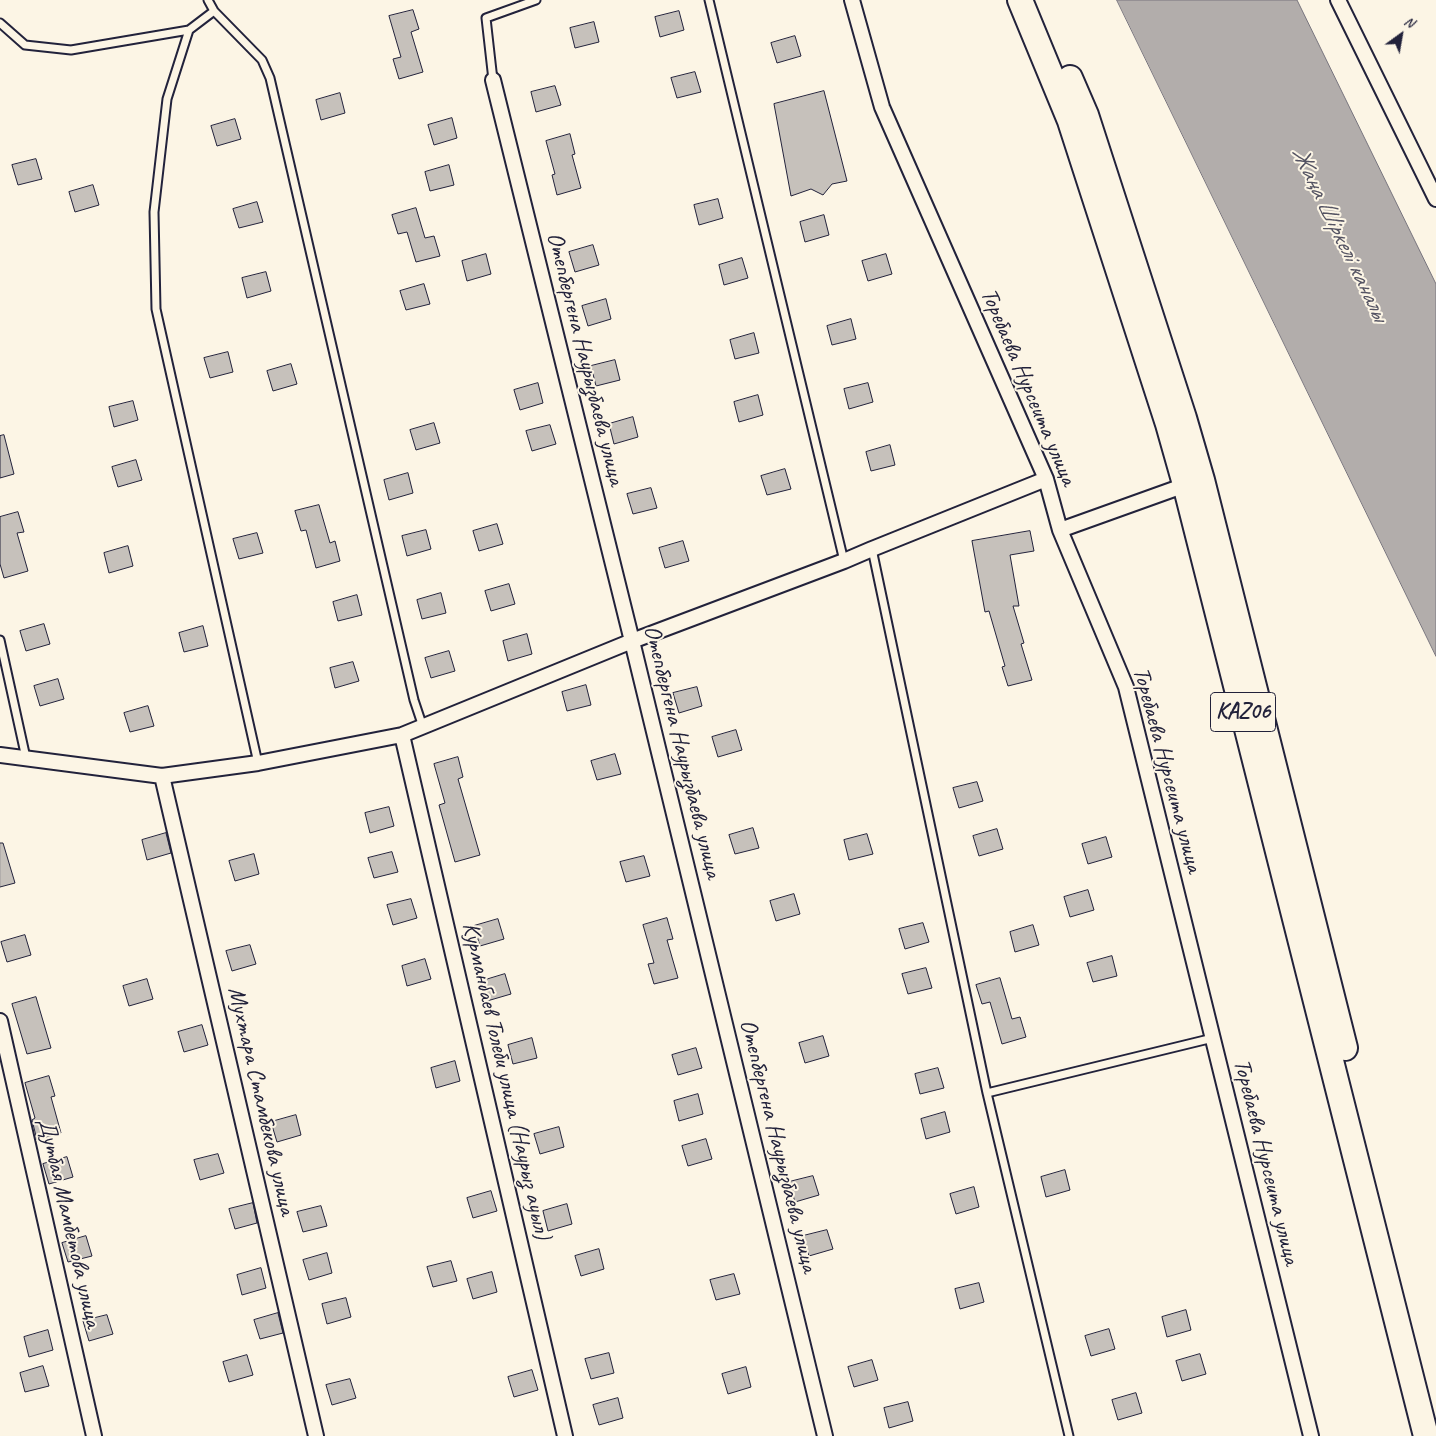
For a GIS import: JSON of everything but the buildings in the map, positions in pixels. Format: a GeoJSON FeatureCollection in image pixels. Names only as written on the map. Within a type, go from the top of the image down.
{"type":"FeatureCollection","features":[{"type":"Feature","properties":{"kind":"highway","name":"KАZ06"},"geometry":{"type":"LineString","coordinates":[[1020,0],[1070,121],[1168,424],[1194,482],[1436,1411]]}},
{"type":"Feature","properties":{"kind":"highway","name":"KАZ06"},"geometry":{"type":"LineString","coordinates":[[1035,0],[1086,115],[1184,418],[1194,482],[1426,1436]]}},
{"type":"Feature","properties":{"kind":"street","name":"Торебаева Нурсеита улица"},"geometry":{"type":"LineString","coordinates":[[852,0],[882,107],[1046,479],[1060,530],[1126,688],[1311,1436]]}},
{"type":"Feature","properties":{"kind":"street"},"geometry":{"type":"LineString","coordinates":[[1338,0],[1436,199]]}},
{"type":"Feature","properties":{"kind":"street","name":"Отепбергена Наурызбаева улица"},"geometry":{"type":"LineString","coordinates":[[493,80],[632,641],[825,1436]]}},
{"type":"Feature","properties":{"kind":"street"},"geometry":{"type":"LineString","coordinates":[[0,755],[162,776],[258,763],[402,736],[632,641],[844,561],[872,548],[1046,479]]}},
{"type":"Feature","properties":{"kind":"street"},"geometry":{"type":"LineString","coordinates":[[1060,530],[1194,482]]}},
{"type":"Feature","properties":{"kind":"street","name":"Курманбаев Толеби улица (Наурыз ауыл)"},"geometry":{"type":"LineString","coordinates":[[402,736],[566,1436]]}},
{"type":"Feature","properties":{"kind":"street","name":"Мухтара Стамбекова улица"},"geometry":{"type":"LineString","coordinates":[[162,776],[316,1436]]}},
{"type":"Feature","properties":{"kind":"street","name":"Дутбая Мамбетова улица"},"geometry":{"type":"LineString","coordinates":[[0,1020],[94,1436]]}},
{"type":"Feature","properties":{"kind":"lane"},"geometry":{"type":"LineString","coordinates":[[208,0],[214,11],[262,60],[270,78],[414,700],[423,727]]}},
{"type":"Feature","properties":{"kind":"lane"},"geometry":{"type":"LineString","coordinates":[[493,80],[486,18],[536,0]]}},
{"type":"Feature","properties":{"kind":"lane"},"geometry":{"type":"LineString","coordinates":[[709,0],[844,561]]}},
{"type":"Feature","properties":{"kind":"lane"},"geometry":{"type":"LineString","coordinates":[[0,23],[25,45],[71,50],[189,30],[214,11]]}},
{"type":"Feature","properties":{"kind":"lane"},"geometry":{"type":"LineString","coordinates":[[189,30],[167,99],[154,212],[156,309],[258,763]]}},
{"type":"Feature","properties":{"kind":"lane"},"geometry":{"type":"LineString","coordinates":[[872,548],[987,1094],[1069,1436]]}},
{"type":"Feature","properties":{"kind":"lane"},"geometry":{"type":"LineString","coordinates":[[0,640],[26,758]]}},
{"type":"Feature","properties":{"kind":"lane"},"geometry":{"type":"LineString","coordinates":[[987,1094],[1212,1038]]}},
{"type":"Feature","properties":{"kind":"water","name":"Жаңа Шіркелі каналы"},"geometry":{"type":"Polygon","coordinates":[[[1117,0],[1297,0],[1436,284],[1436,656],[1117,0]]]}}]}
